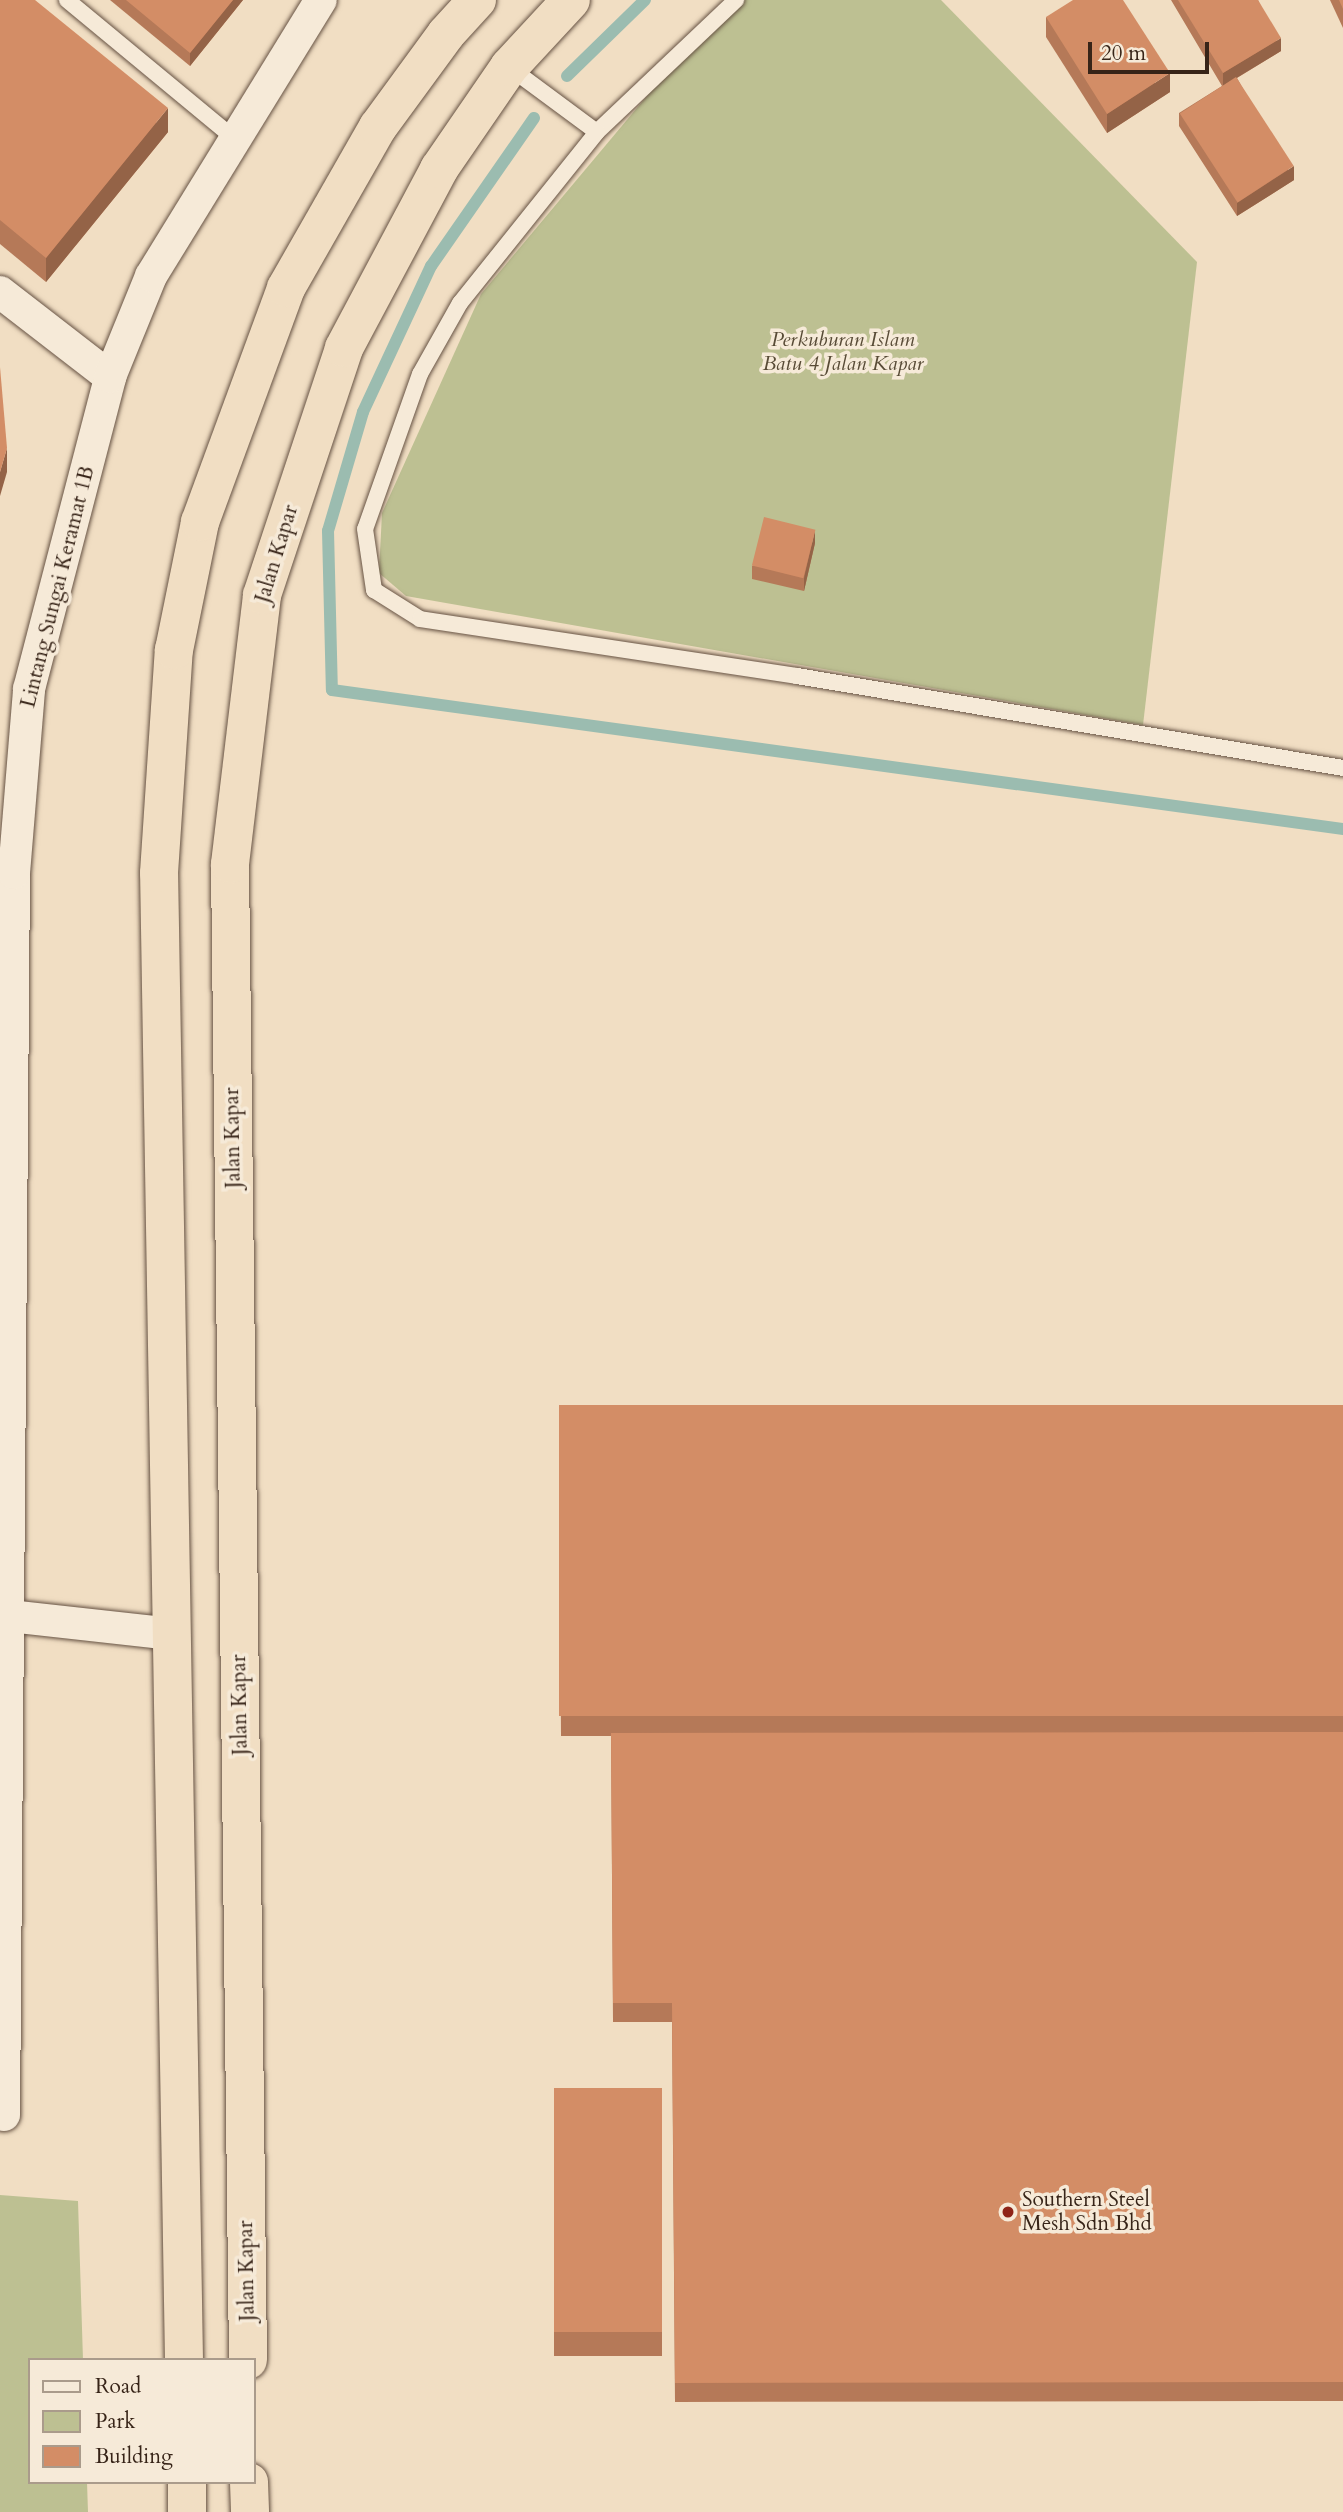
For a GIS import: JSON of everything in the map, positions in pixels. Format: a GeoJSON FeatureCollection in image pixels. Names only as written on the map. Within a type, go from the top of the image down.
{"type":"FeatureCollection","features":[{"type":"Feature","properties":{"kind":"highway"},"geometry":{"type":"LineString","coordinates":[[184,2358],[159,873],[174,650],[200,522],[286,288],[378,127],[448,17],[477,0]]}},
{"type":"Feature","properties":{"kind":"highway","name":"Jalan Kapar"},"geometry":{"type":"LineString","coordinates":[[248,2358],[230,864],[262,595],[344,348],[439,169],[509,66],[571,0]]}},
{"type":"Feature","properties":{"kind":"highway"},"geometry":{"type":"LineString","coordinates":[[187,2484],[187,2512]]}},
{"type":"Feature","properties":{"kind":"highway"},"geometry":{"type":"LineString","coordinates":[[250,2484],[250,2512]]}},
{"type":"Feature","properties":{"kind":"street","name":"Lintang Sungai Keramat 1B"},"geometry":{"type":"LineString","coordinates":[[4,2115],[3,1616],[7,873],[29,689],[110,377],[151,276],[321,0]]}},
{"type":"Feature","properties":{"kind":"street"},"geometry":{"type":"LineString","coordinates":[[0,292],[110,377]]}},
{"type":"Feature","properties":{"kind":"street"},"geometry":{"type":"LineString","coordinates":[[3,1616],[172,1634]]}},
{"type":"Feature","properties":{"kind":"lane"},"geometry":{"type":"LineString","coordinates":[[67,0],[235,139]]}},
{"type":"Feature","properties":{"kind":"lane"},"geometry":{"type":"LineString","coordinates":[[736,0],[597,132],[460,303],[420,374],[365,529],[373,590],[420,620],[797,677],[1343,768]]}},
{"type":"Feature","properties":{"kind":"lane"},"geometry":{"type":"LineString","coordinates":[[509,66],[597,132]]}},
{"type":"Feature","properties":{"kind":"green space","name":"Perkuburan Islam Batu 4 Jalan Kapar"},"geometry":{"type":"Polygon","coordinates":[[[740,0],[941,0],[1197,262],[1143,725],[406,596],[379,573],[382,513],[481,294],[688,47],[740,0]]]}},
{"type":"Feature","properties":{"kind":"green space"},"geometry":{"type":"Polygon","coordinates":[[[0,2195],[78,2201],[83,2358],[28,2358],[28,2484],[87,2484],[88,2512],[0,2512],[0,2195]]]}},
{"type":"Feature","properties":{"kind":"building"},"geometry":{"type":"Polygon","coordinates":[[[0,0],[35,0],[168,108],[46,258],[0,220],[0,0]]]}},
{"type":"Feature","properties":{"kind":"building"},"geometry":{"type":"Polygon","coordinates":[[[126,0],[233,0],[190,53],[126,0]]]}},
{"type":"Feature","properties":{"kind":"building"},"geometry":{"type":"Polygon","coordinates":[[[1073,0],[1123,0],[1170,73],[1107,114],[1046,17],[1073,0]]]}},
{"type":"Feature","properties":{"kind":"building"},"geometry":{"type":"Polygon","coordinates":[[[1178,0],[1258,0],[1281,38],[1223,73],[1178,0]]]}},
{"type":"Feature","properties":{"kind":"building"},"geometry":{"type":"Polygon","coordinates":[[[1236,77],[1294,166],[1238,202],[1180,113],[1236,77]]]}},
{"type":"Feature","properties":{"kind":"building"},"geometry":{"type":"Polygon","coordinates":[[[0,367],[7,448],[0,472],[0,367]]]}},
{"type":"Feature","properties":{"kind":"building"},"geometry":{"type":"Polygon","coordinates":[[[764,517],[815,530],[803,578],[752,566],[764,517]]]}},
{"type":"Feature","properties":{"kind":"building"},"geometry":{"type":"Polygon","coordinates":[[[559,1405],[1343,1405],[1343,1716],[559,1716],[559,1405]]]}},
{"type":"Feature","properties":{"kind":"building","name":"Southern Steel Mesh Sdn Bhd"},"geometry":{"type":"Polygon","coordinates":[[[1343,1732],[1343,2382],[675,2383],[672,2003],[613,2003],[611,1733],[1343,1732]]]}},
{"type":"Feature","properties":{"kind":"building"},"geometry":{"type":"Polygon","coordinates":[[[554,2088],[662,2088],[662,2332],[554,2332],[554,2088]]]}},
{"type":"Feature","properties":{"kind":"waterway"},"geometry":{"type":"LineString","coordinates":[[567,76],[645,0]]}},
{"type":"Feature","properties":{"kind":"waterway"},"geometry":{"type":"LineString","coordinates":[[534,118],[431,266],[363,412],[328,531],[332,690],[1343,829]]}},
{"type":"Feature","properties":{"kind":"place","name":"Southern Steel Mesh Sdn Bhd"},"geometry":{"type":"Point","coordinates":[1008,2212]}}]}
